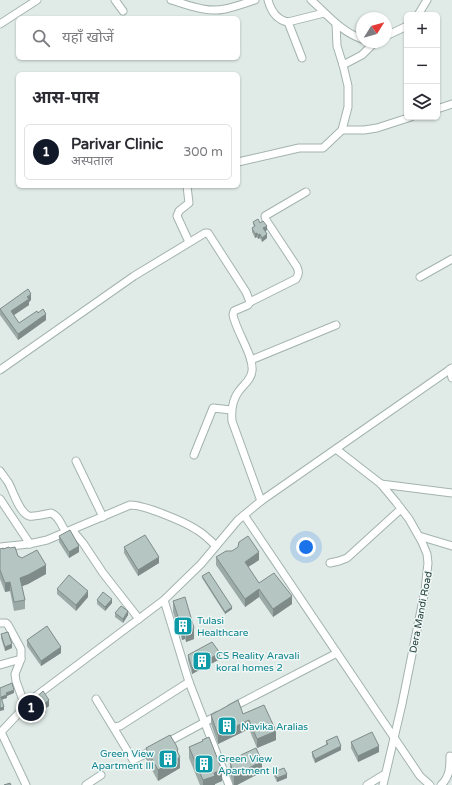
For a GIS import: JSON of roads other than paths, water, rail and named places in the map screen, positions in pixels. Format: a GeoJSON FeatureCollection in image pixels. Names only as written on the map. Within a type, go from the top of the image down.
{"type":"FeatureCollection","features":[{"type":"Feature","properties":{"kind":"street"},"geometry":{"type":"LineString","coordinates":[[0,24],[37,0]]}},
{"type":"Feature","properties":{"kind":"street"},"geometry":{"type":"LineString","coordinates":[[115,0],[123,11]]}},
{"type":"Feature","properties":{"kind":"street"},"geometry":{"type":"LineString","coordinates":[[171,0],[205,10],[225,10],[255,0]]}},
{"type":"Feature","properties":{"kind":"street"},"geometry":{"type":"LineString","coordinates":[[268,0],[274,14],[279,19],[288,22],[324,13]]}},
{"type":"Feature","properties":{"kind":"street"},"geometry":{"type":"LineString","coordinates":[[311,0],[344,31],[356,36]]}},
{"type":"Feature","properties":{"kind":"street"},"geometry":{"type":"LineString","coordinates":[[420,12],[426,0]]}},
{"type":"Feature","properties":{"kind":"street"},"geometry":{"type":"LineString","coordinates":[[288,22],[302,58]]}},
{"type":"Feature","properties":{"kind":"street"},"geometry":{"type":"LineString","coordinates":[[240,162],[299,148],[323,148],[342,130],[348,107],[348,86],[337,46],[336,24]]}},
{"type":"Feature","properties":{"kind":"street"},"geometry":{"type":"LineString","coordinates":[[392,33],[404,27]]}},
{"type":"Feature","properties":{"kind":"street"},"geometry":{"type":"LineString","coordinates":[[343,65],[362,55],[369,48]]}},
{"type":"Feature","properties":{"kind":"street"},"geometry":{"type":"LineString","coordinates":[[440,108],[452,104]]}},
{"type":"Feature","properties":{"kind":"street"},"geometry":{"type":"LineString","coordinates":[[342,130],[364,130],[377,128],[404,119]]}},
{"type":"Feature","properties":{"kind":"street"},"geometry":{"type":"LineString","coordinates":[[188,188],[190,203],[179,211],[177,216],[189,242]]}},
{"type":"Feature","properties":{"kind":"street"},"geometry":{"type":"LineString","coordinates":[[261,501],[232,420],[231,410],[233,402],[238,391],[252,375],[253,369],[251,360],[233,315],[234,311],[298,276],[299,272],[297,268],[266,220],[265,216],[306,192]]}},
{"type":"Feature","properties":{"kind":"street"},"geometry":{"type":"LineString","coordinates":[[0,370],[134,276],[205,233],[210,234],[246,292],[250,302]]}},
{"type":"Feature","properties":{"kind":"street"},"geometry":{"type":"LineString","coordinates":[[420,277],[452,259]]}},
{"type":"Feature","properties":{"kind":"street"},"geometry":{"type":"LineString","coordinates":[[251,360],[336,325]]}},
{"type":"Feature","properties":{"kind":"street"},"geometry":{"type":"LineString","coordinates":[[26,785],[0,732],[25,706],[164,600],[201,564],[244,515],[261,501],[451,368],[452,378]]}},
{"type":"Feature","properties":{"kind":"street"},"geometry":{"type":"LineString","coordinates":[[194,455],[213,408],[231,410]]}},
{"type":"Feature","properties":{"kind":"street","name":"Dera Mandi Road"},"geometry":{"type":"LineString","coordinates":[[336,449],[381,484],[401,509],[418,536],[427,554],[427,577],[403,697],[383,785]]}},
{"type":"Feature","properties":{"kind":"street"},"geometry":{"type":"LineString","coordinates":[[76,461],[103,517]]}},
{"type":"Feature","properties":{"kind":"street"},"geometry":{"type":"LineString","coordinates":[[0,471],[8,482],[18,504],[28,516],[51,513],[54,514],[69,532],[83,543],[103,573],[139,618]]}},
{"type":"Feature","properties":{"kind":"street"},"geometry":{"type":"LineString","coordinates":[[381,484],[452,493]]}},
{"type":"Feature","properties":{"kind":"street"},"geometry":{"type":"LineString","coordinates":[[0,499],[30,544]]}},
{"type":"Feature","properties":{"kind":"street"},"geometry":{"type":"LineString","coordinates":[[0,547],[30,544],[46,540],[69,532],[130,505],[141,507],[187,524],[198,530],[216,546]]}},
{"type":"Feature","properties":{"kind":"street"},"geometry":{"type":"LineString","coordinates":[[330,563],[348,558],[401,509]]}},
{"type":"Feature","properties":{"kind":"street"},"geometry":{"type":"LineString","coordinates":[[244,515],[420,776],[430,785]]}},
{"type":"Feature","properties":{"kind":"street"},"geometry":{"type":"LineString","coordinates":[[418,536],[452,546]]}},
{"type":"Feature","properties":{"kind":"street"},"geometry":{"type":"LineString","coordinates":[[164,600],[190,682],[227,784]]}},
{"type":"Feature","properties":{"kind":"street"},"geometry":{"type":"LineString","coordinates":[[0,623],[6,622],[21,649],[21,659],[15,674],[25,706]]}},
{"type":"Feature","properties":{"kind":"street"},"geometry":{"type":"LineString","coordinates":[[96,700],[108,721],[114,727],[132,760],[135,760],[263,690],[337,653]]}},
{"type":"Feature","properties":{"kind":"street"},"geometry":{"type":"LineString","coordinates":[[0,665],[21,659]]}},
{"type":"Feature","properties":{"kind":"street"},"geometry":{"type":"LineString","coordinates":[[114,727],[120,726],[190,682]]}},
{"type":"Feature","properties":{"kind":"street"},"geometry":{"type":"LineString","coordinates":[[441,785],[448,775],[450,756]]}},
{"type":"Feature","properties":{"kind":"street"},"geometry":{"type":"LineString","coordinates":[[367,785],[385,774]]}},
{"type":"Feature","properties":{"kind":"street"},"geometry":{"type":"LineString","coordinates":[[86,785],[101,775]]}},
{"type":"Feature","properties":{"kind":"place","name":"Tulasi Healthcare"},"geometry":{"type":"Point","coordinates":[183,626]}},
{"type":"Feature","properties":{"kind":"place","name":"CS Reality Aravali koral homes 2"},"geometry":{"type":"Point","coordinates":[202,661]}},
{"type":"Feature","properties":{"kind":"place","name":"Parivar Clinic"},"geometry":{"type":"Point","coordinates":[31,708]}},
{"type":"Feature","properties":{"kind":"place","name":"Navika Aralias"},"geometry":{"type":"Point","coordinates":[227,726]}},
{"type":"Feature","properties":{"kind":"place","name":"Green View Apartment III"},"geometry":{"type":"Point","coordinates":[168,759]}},
{"type":"Feature","properties":{"kind":"place","name":"Green View Apartment II"},"geometry":{"type":"Point","coordinates":[204,764]}}]}
